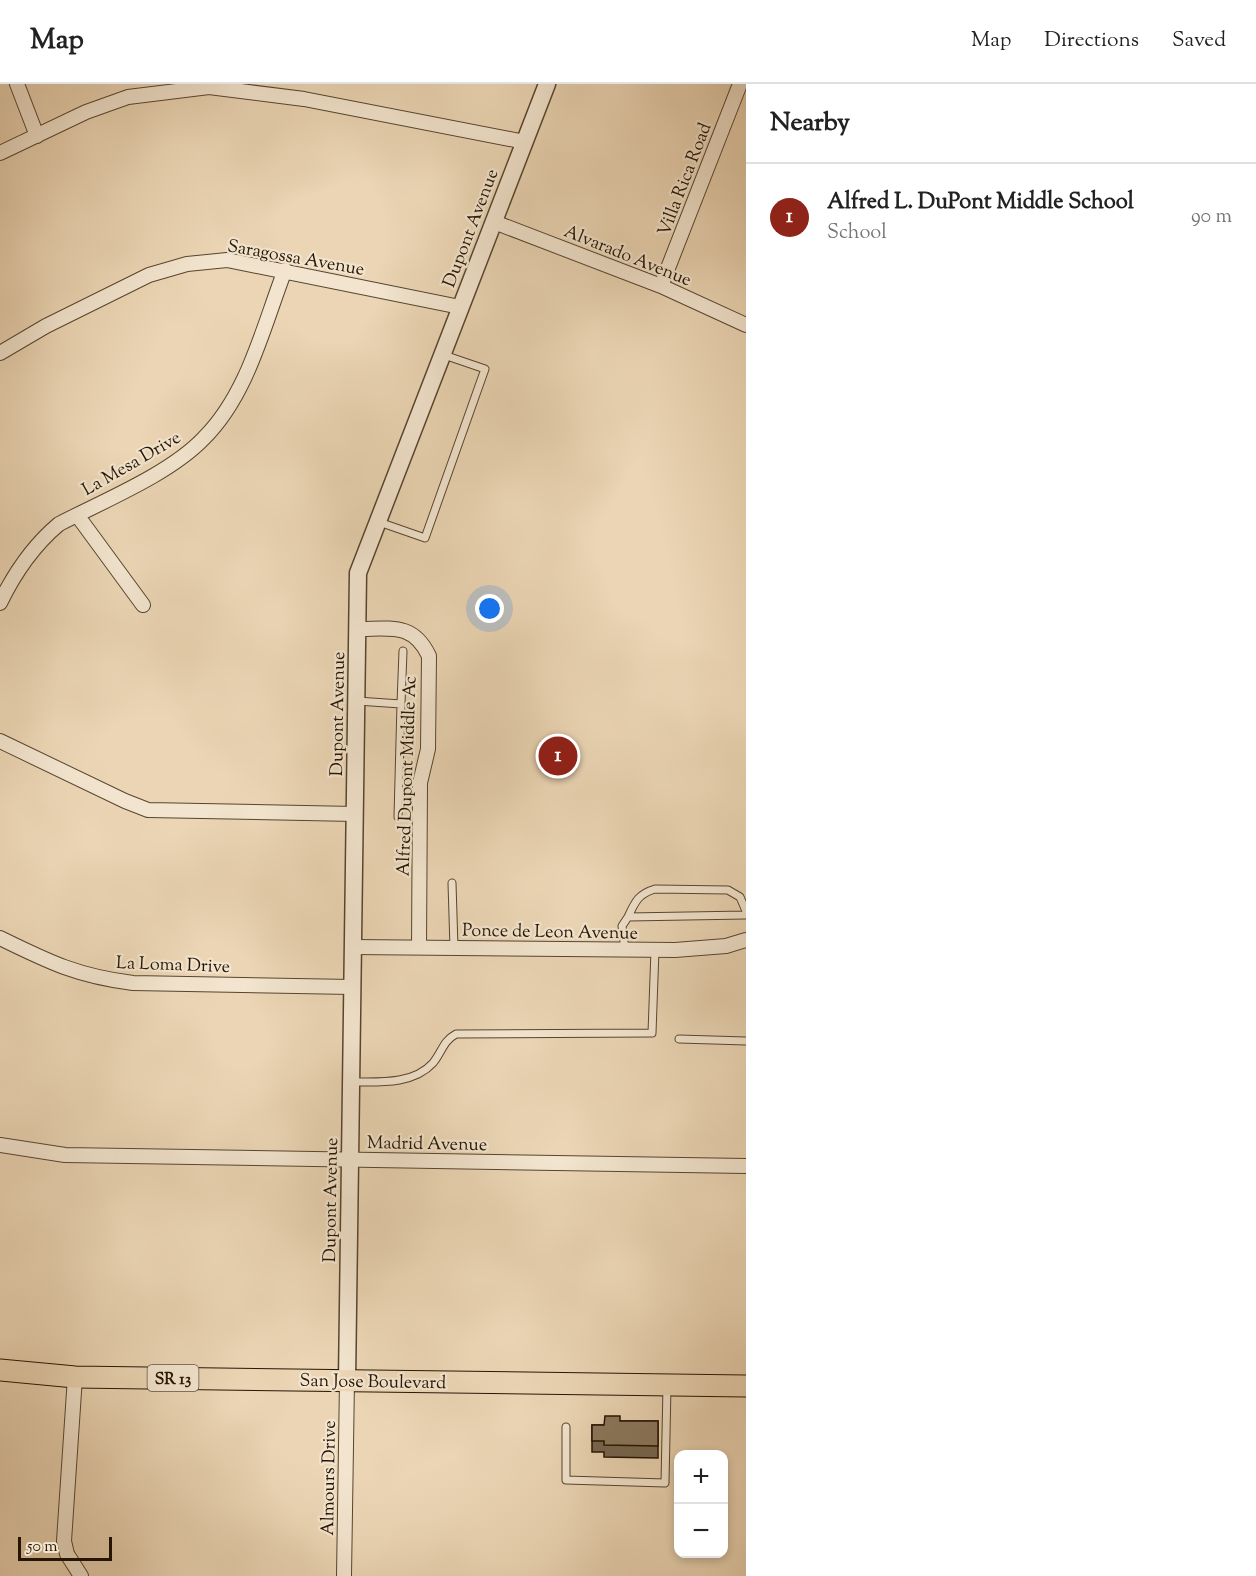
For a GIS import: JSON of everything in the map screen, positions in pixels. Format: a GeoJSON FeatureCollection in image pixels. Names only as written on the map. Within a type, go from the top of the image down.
{"type":"FeatureCollection","features":[{"type":"Feature","properties":{"kind":"main road","name":"San Jose Boulevard"},"geometry":{"type":"LineString","coordinates":[[0,1370],[75,1377],[746,1386]]}},
{"type":"Feature","properties":{"kind":"street"},"geometry":{"type":"LineString","coordinates":[[17,84],[37,136]]}},
{"type":"Feature","properties":{"kind":"street","name":"Dupont Avenue"},"geometry":{"type":"LineString","coordinates":[[347,1381],[358,573],[547,84]]}},
{"type":"Feature","properties":{"kind":"street","name":"Villa Rica Road"},"geometry":{"type":"LineString","coordinates":[[661,286],[740,84]]}},
{"type":"Feature","properties":{"kind":"street"},"geometry":{"type":"LineString","coordinates":[[0,153],[86,112],[128,97],[169,90],[209,87],[304,99],[525,142]]}},
{"type":"Feature","properties":{"kind":"street","name":"Alvarado Avenue"},"geometry":{"type":"LineString","coordinates":[[494,222],[661,286],[746,325]]}},
{"type":"Feature","properties":{"kind":"street","name":"Saragossa Avenue"},"geometry":{"type":"LineString","coordinates":[[0,353],[46,326],[149,275],[187,264],[227,260],[285,270],[460,308]]}},
{"type":"Feature","properties":{"kind":"street","name":"La Mesa Drive"},"geometry":{"type":"LineString","coordinates":[[0,603],[9,586],[44,537],[77,515],[168,466],[204,439],[242,383],[285,270]]}},
{"type":"Feature","properties":{"kind":"street"},"geometry":{"type":"LineString","coordinates":[[77,515],[143,605]]}},
{"type":"Feature","properties":{"kind":"street","name":"Alfred Dupont Middle Ac"},"geometry":{"type":"LineString","coordinates":[[357,629],[398,628],[411,632],[423,642],[429,656],[428,749],[420,783],[419,947]]}},
{"type":"Feature","properties":{"kind":"street"},"geometry":{"type":"LineString","coordinates":[[0,741],[148,810],[355,814]]}},
{"type":"Feature","properties":{"kind":"street","name":"La Loma Drive"},"geometry":{"type":"LineString","coordinates":[[0,938],[62,968],[99,979],[133,983],[352,987]]}},
{"type":"Feature","properties":{"kind":"street","name":"Ponce de Leon Avenue"},"geometry":{"type":"LineString","coordinates":[[353,947],[655,950],[726,946],[746,940]]}},
{"type":"Feature","properties":{"kind":"street","name":"Madrid Avenue"},"geometry":{"type":"LineString","coordinates":[[0,1145],[65,1155],[746,1166]]}},
{"type":"Feature","properties":{"kind":"street"},"geometry":{"type":"LineString","coordinates":[[75,1377],[64,1541],[67,1554],[81,1576]]}},
{"type":"Feature","properties":{"kind":"street","name":"Almours Drive"},"geometry":{"type":"LineString","coordinates":[[344,1576],[347,1381]]}},
{"type":"Feature","properties":{"kind":"lane"},"geometry":{"type":"LineString","coordinates":[[377,521],[425,538],[485,369],[441,355]]}},
{"type":"Feature","properties":{"kind":"lane"},"geometry":{"type":"LineString","coordinates":[[398,817],[403,651]]}},
{"type":"Feature","properties":{"kind":"lane"},"geometry":{"type":"LineString","coordinates":[[357,701],[401,704]]}},
{"type":"Feature","properties":{"kind":"lane"},"geometry":{"type":"LineString","coordinates":[[452,883],[454,948]]}},
{"type":"Feature","properties":{"kind":"lane"},"geometry":{"type":"LineString","coordinates":[[625,950],[622,926],[636,899],[645,892],[655,889],[728,890],[740,897],[746,911]]}},
{"type":"Feature","properties":{"kind":"lane"},"geometry":{"type":"LineString","coordinates":[[628,917],[746,915]]}},
{"type":"Feature","properties":{"kind":"lane"},"geometry":{"type":"LineString","coordinates":[[351,1082],[396,1081],[422,1071],[432,1063],[447,1039],[456,1034],[652,1033],[655,950]]}},
{"type":"Feature","properties":{"kind":"lane"},"geometry":{"type":"LineString","coordinates":[[679,1039],[746,1041]]}},
{"type":"Feature","properties":{"kind":"lane"},"geometry":{"type":"LineString","coordinates":[[566,1427],[566,1480],[665,1483],[668,1385]]}},
{"type":"Feature","properties":{"kind":"building"},"geometry":{"type":"Polygon","coordinates":[[[605,1416],[620,1416],[620,1421],[658,1421],[658,1446],[604,1445],[604,1441],[592,1441],[592,1425],[604,1425],[605,1416]]]}},
{"type":"Feature","properties":{"kind":"place","name":"Alfred L. DuPont Middle School"},"geometry":{"type":"Point","coordinates":[558,756]}}]}
